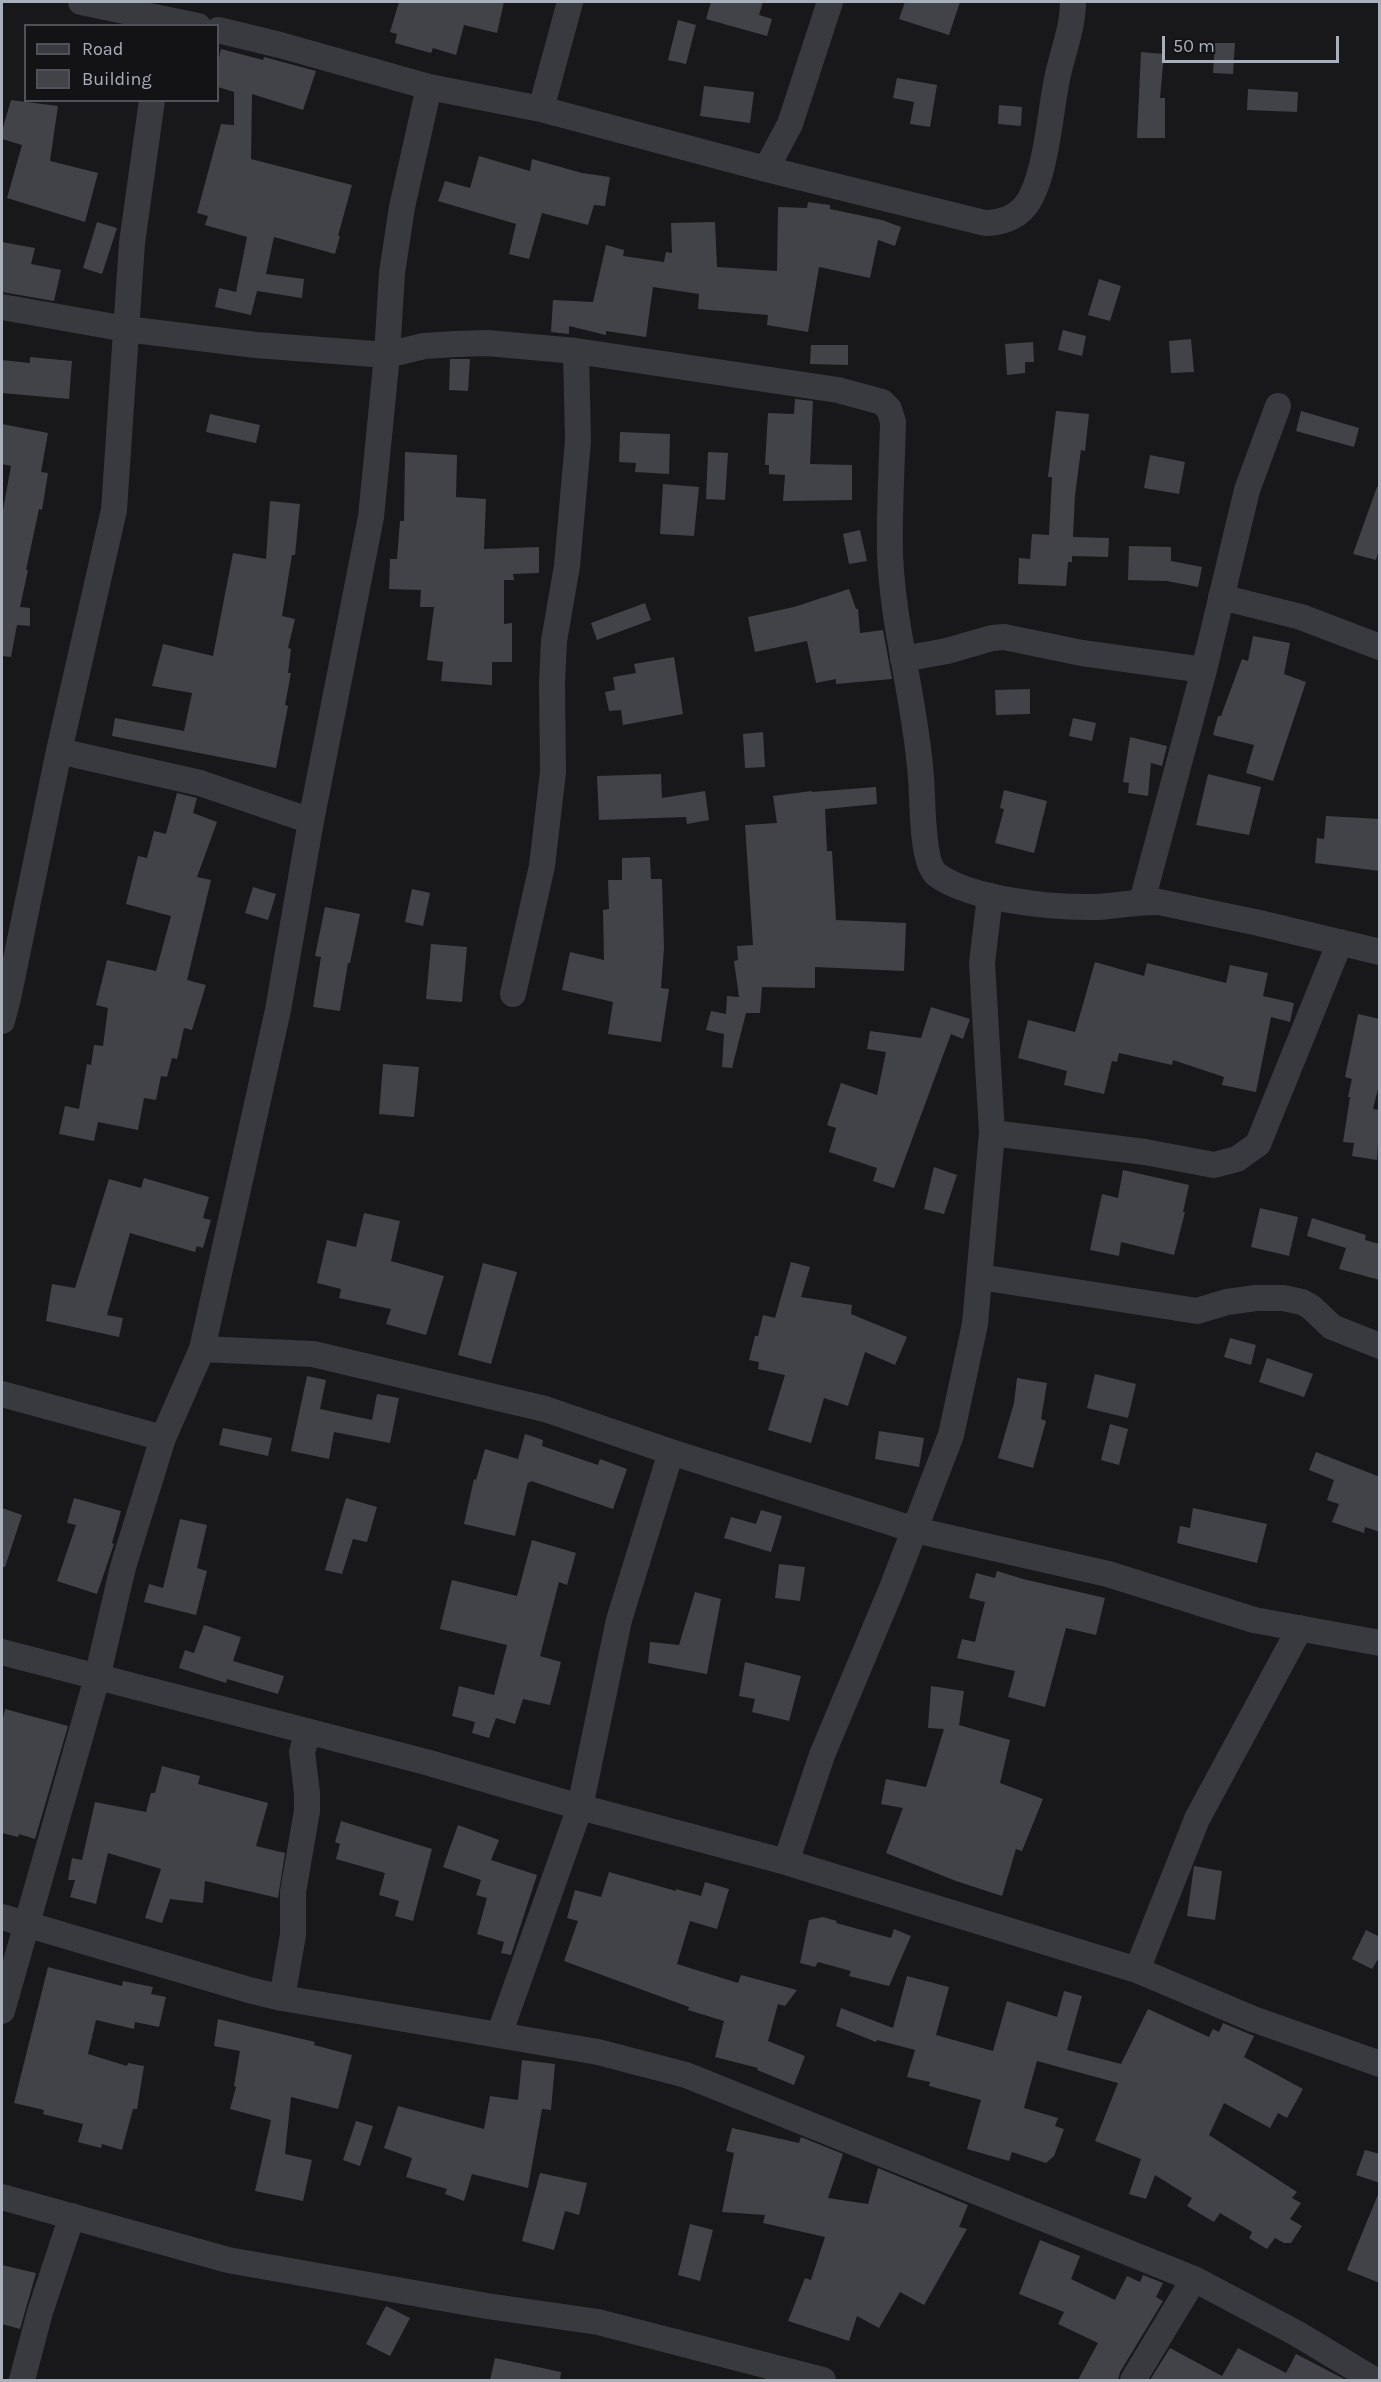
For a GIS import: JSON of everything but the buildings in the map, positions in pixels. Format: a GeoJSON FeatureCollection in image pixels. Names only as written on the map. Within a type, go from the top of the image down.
{"type":"FeatureCollection","features":[{"type":"Feature","properties":{"kind":"street"},"geometry":{"type":"LineString","coordinates":[[81,2],[182,24]]}},
{"type":"Feature","properties":{"kind":"street"},"geometry":{"type":"LineString","coordinates":[[542,109],[570,2]]}},
{"type":"Feature","properties":{"kind":"street"},"geometry":{"type":"LineString","coordinates":[[766,169],[790,124],[831,2]]}},
{"type":"Feature","properties":{"kind":"street"},"geometry":{"type":"LineString","coordinates":[[219,30],[429,87],[542,109],[766,169],[985,223],[995,223],[1011,217],[1026,204],[1036,184],[1057,77],[1069,33],[1073,2]]}},
{"type":"Feature","properties":{"kind":"street"},"geometry":{"type":"LineString","coordinates":[[2,2011],[97,1678],[123,1568],[163,1438],[202,1349],[278,1011],[310,821],[370,517],[387,355],[392,273],[402,207],[429,87]]}},
{"type":"Feature","properties":{"kind":"street"},"geometry":{"type":"LineString","coordinates":[[2,1021],[59,751],[114,510],[132,243],[152,102]]}},
{"type":"Feature","properties":{"kind":"street"},"geometry":{"type":"LineString","coordinates":[[2,307],[126,329],[256,345],[387,355],[424,346],[466,344],[576,351],[690,369],[782,380],[838,390],[882,402],[889,409],[893,422],[890,554],[895,609],[919,745],[928,857],[934,873],[951,884],[990,896],[1095,907],[1142,901],[1159,902],[1380,952]]}},
{"type":"Feature","properties":{"kind":"street"},"geometry":{"type":"LineString","coordinates":[[513,994],[542,866],[554,771],[552,683],[554,641],[567,566],[578,441],[576,351]]}},
{"type":"Feature","properties":{"kind":"street"},"geometry":{"type":"LineString","coordinates":[[1142,901],[1204,670],[1247,490],[1278,406]]}},
{"type":"Feature","properties":{"kind":"street"},"geometry":{"type":"LineString","coordinates":[[1221,597],[1301,617],[1380,647]]}},
{"type":"Feature","properties":{"kind":"street"},"geometry":{"type":"LineString","coordinates":[[903,659],[947,651],[992,638],[1004,638],[1082,653],[1204,670]]}},
{"type":"Feature","properties":{"kind":"street"},"geometry":{"type":"LineString","coordinates":[[59,751],[200,783],[310,821]]}},
{"type":"Feature","properties":{"kind":"street"},"geometry":{"type":"LineString","coordinates":[[786,1862],[822,1755],[915,1530],[951,1435],[975,1324],[981,1277],[992,1133],[982,963],[990,896]]}},
{"type":"Feature","properties":{"kind":"street"},"geometry":{"type":"LineString","coordinates":[[992,1133],[1145,1152],[1214,1165],[1237,1159],[1258,1144],[1340,942]]}},
{"type":"Feature","properties":{"kind":"street"},"geometry":{"type":"LineString","coordinates":[[981,1277],[1197,1311],[1227,1302],[1257,1298],[1283,1298],[1302,1302],[1332,1327],[1380,1346]]}},
{"type":"Feature","properties":{"kind":"street"},"geometry":{"type":"LineString","coordinates":[[202,1349],[313,1354],[385,1369],[545,1409],[915,1530],[1108,1574],[1254,1620],[1380,1643]]}},
{"type":"Feature","properties":{"kind":"street"},"geometry":{"type":"LineString","coordinates":[[2,1394],[163,1438]]}},
{"type":"Feature","properties":{"kind":"street"},"geometry":{"type":"LineString","coordinates":[[499,2035],[580,1807],[619,1620],[671,1452]]}},
{"type":"Feature","properties":{"kind":"street"},"geometry":{"type":"LineString","coordinates":[[1137,1970],[1197,1819],[1300,1628]]}},
{"type":"Feature","properties":{"kind":"street"},"geometry":{"type":"LineString","coordinates":[[2,1652],[426,1762],[580,1807],[786,1862],[1137,1970],[1253,2019],[1380,2064]]}},
{"type":"Feature","properties":{"kind":"street"},"geometry":{"type":"LineString","coordinates":[[282,1998],[293,1935],[293,1892],[307,1811],[302,1752],[308,1732]]}},
{"type":"Feature","properties":{"kind":"street"},"geometry":{"type":"LineString","coordinates":[[2,1917],[282,1998],[598,2052],[686,2075],[1194,2279],[1296,2333],[1374,2380],[1380,2360]]}},
{"type":"Feature","properties":{"kind":"street"},"geometry":{"type":"LineString","coordinates":[[2,2197],[228,2260],[487,2306],[598,2322],[823,2380]]}},
{"type":"Feature","properties":{"kind":"street"},"geometry":{"type":"LineString","coordinates":[[22,2380],[40,2312],[72,2216]]}},
{"type":"Feature","properties":{"kind":"street"},"geometry":{"type":"LineString","coordinates":[[1133,2380],[1194,2279]]}}]}
